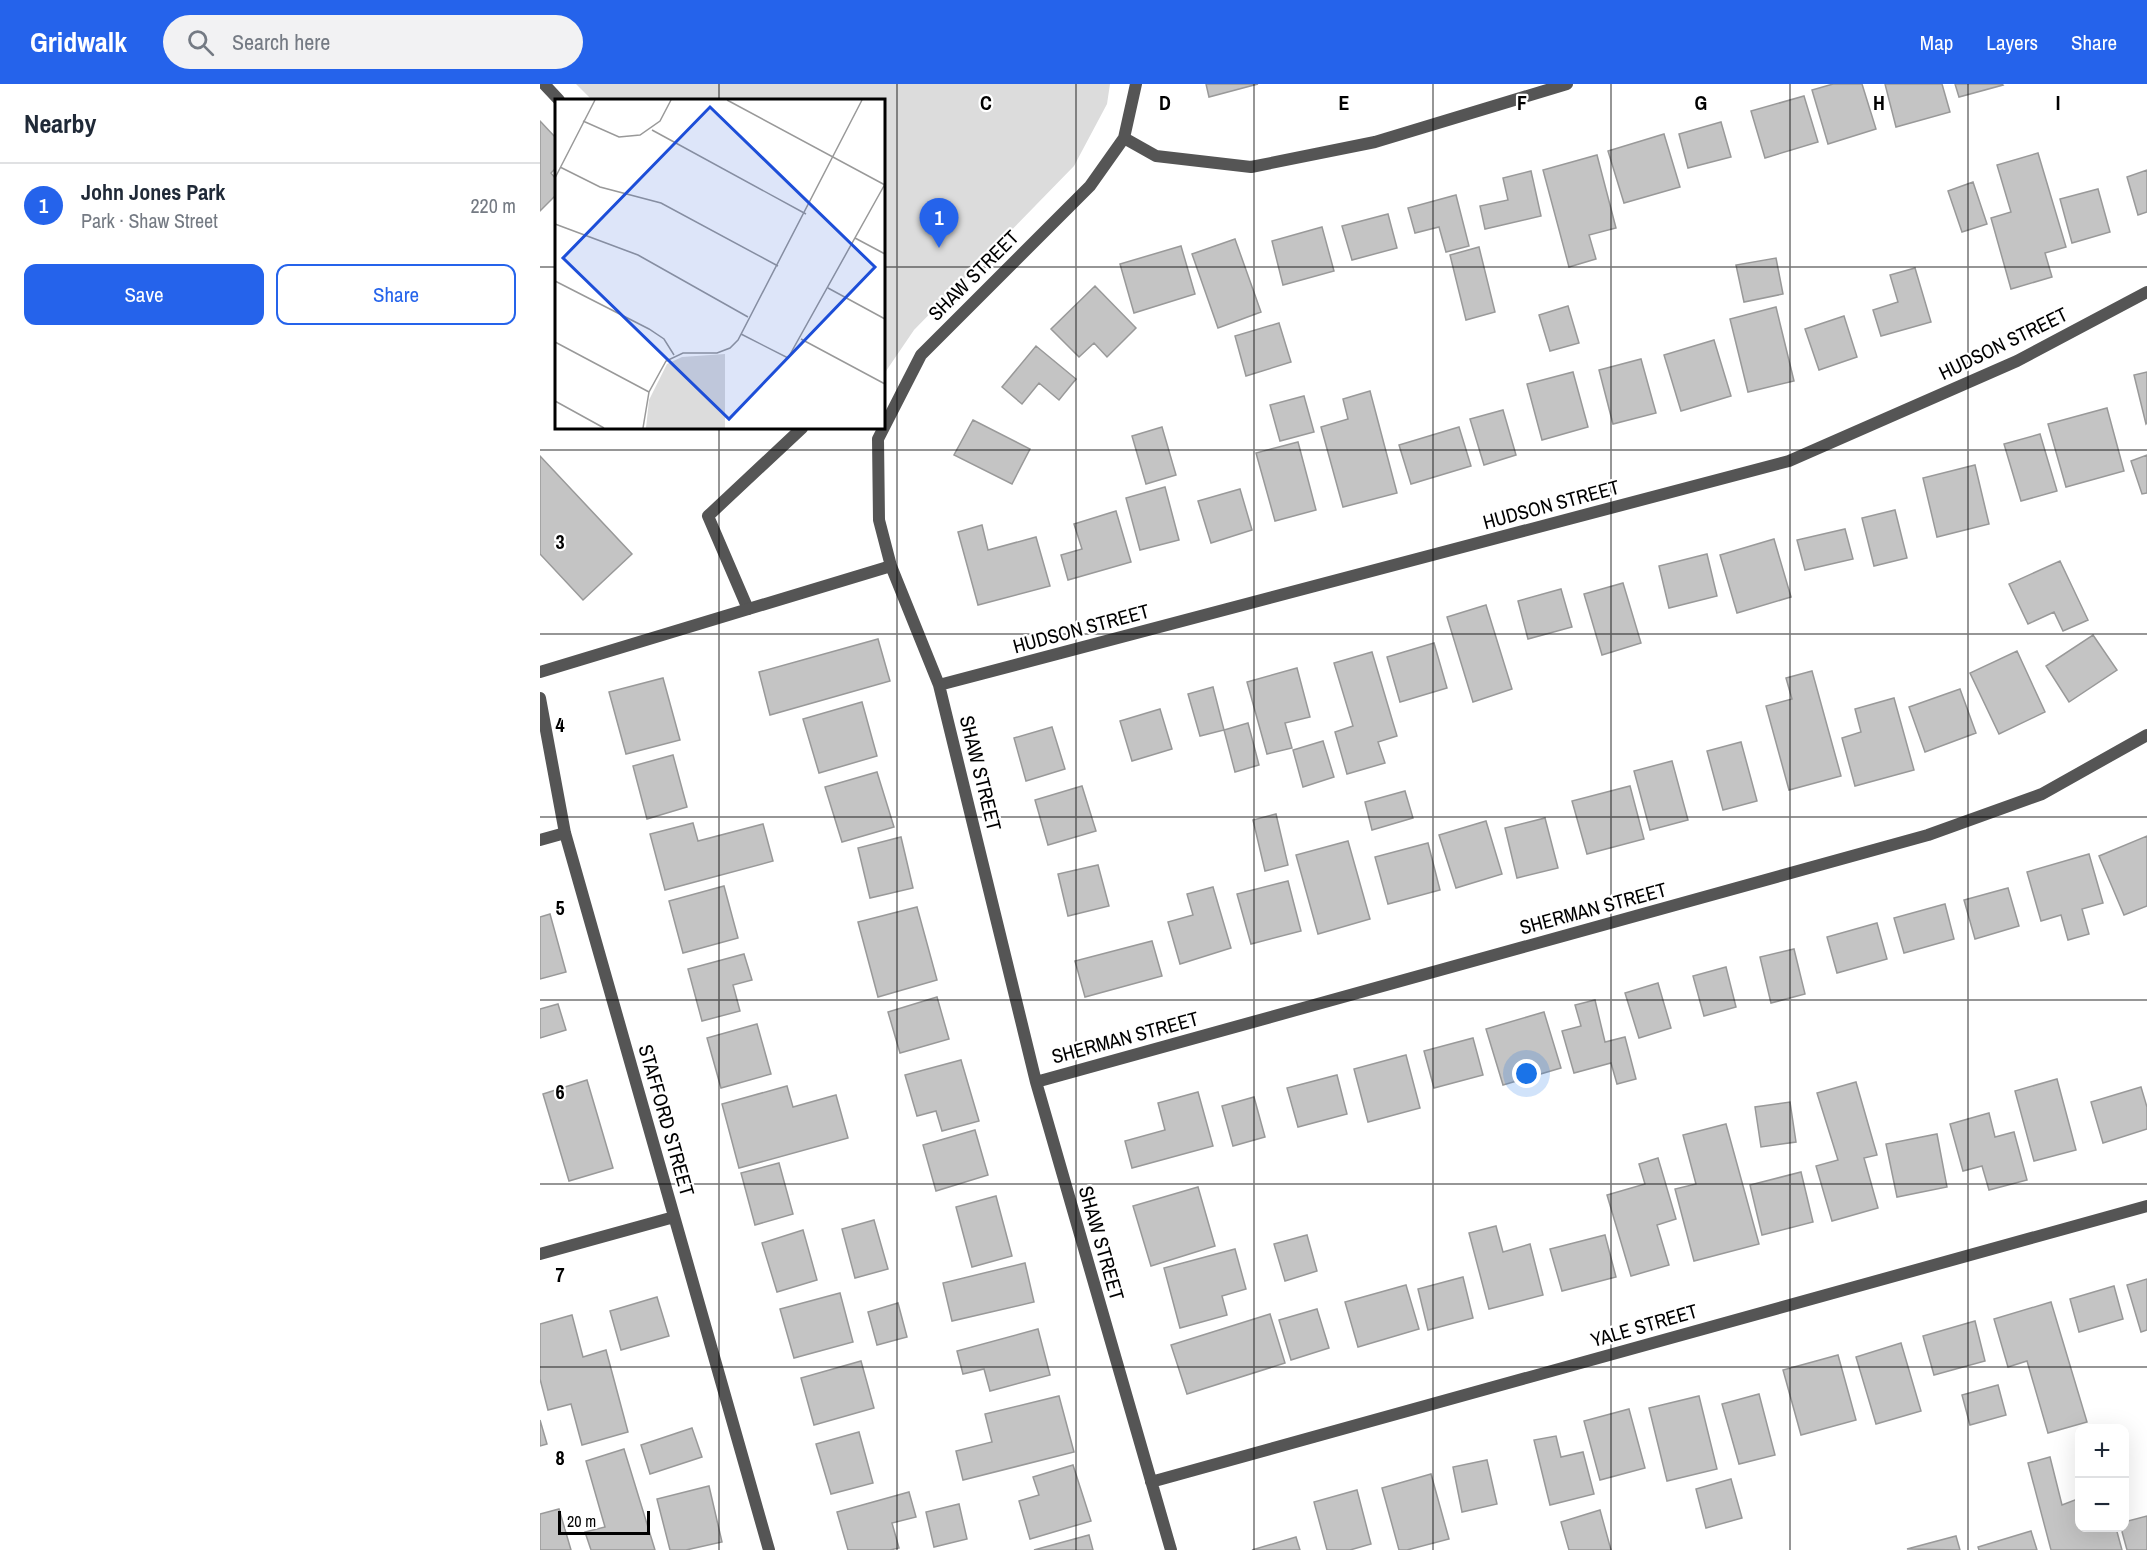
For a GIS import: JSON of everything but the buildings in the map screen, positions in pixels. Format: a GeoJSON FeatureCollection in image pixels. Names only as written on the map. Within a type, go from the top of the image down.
{"type":"FeatureCollection","features":[{"type":"Feature","properties":{"kind":"street"},"geometry":{"type":"LineString","coordinates":[[544,84],[558,99]]}},
{"type":"Feature","properties":{"kind":"street","name":"SHAW STREET"},"geometry":{"type":"LineString","coordinates":[[887,415],[921,355],[1090,186],[1124,138],[1136,84]]}},
{"type":"Feature","properties":{"kind":"street"},"geometry":{"type":"LineString","coordinates":[[1124,138],[1156,156],[1251,167],[1374,142],[1567,84]]}},
{"type":"Feature","properties":{"kind":"street","name":"HUDSON STREET"},"geometry":{"type":"LineString","coordinates":[[939,685],[1789,461],[2017,361],[2147,292]]}},
{"type":"Feature","properties":{"kind":"street"},"geometry":{"type":"LineString","coordinates":[[748,609],[708,516],[801,429]]}},
{"type":"Feature","properties":{"kind":"street","name":"SHAW STREET"},"geometry":{"type":"LineString","coordinates":[[882,429],[878,439],[879,520],[891,566],[939,685],[1036,1082],[1171,1550]]}},
{"type":"Feature","properties":{"kind":"street"},"geometry":{"type":"LineString","coordinates":[[540,672],[891,566]]}},
{"type":"Feature","properties":{"kind":"street","name":"STAFFORD STREET"},"geometry":{"type":"LineString","coordinates":[[540,698],[565,833],[769,1550]]}},
{"type":"Feature","properties":{"kind":"street","name":"SHERMAN STREET"},"geometry":{"type":"LineString","coordinates":[[1036,1082],[1928,835],[2042,794],[2147,735]]}},
{"type":"Feature","properties":{"kind":"street"},"geometry":{"type":"LineString","coordinates":[[540,840],[565,833]]}},
{"type":"Feature","properties":{"kind":"street","name":"YALE STREET"},"geometry":{"type":"LineString","coordinates":[[1151,1482],[2147,1206]]}},
{"type":"Feature","properties":{"kind":"street"},"geometry":{"type":"LineString","coordinates":[[540,1254],[674,1217]]}},
{"type":"Feature","properties":{"kind":"shaded area"},"geometry":{"type":"Polygon","coordinates":[[[576,84],[1110,84],[1107,104],[1074,166],[914,330],[885,373],[885,99],[591,99],[576,84]]]}},
{"type":"Feature","properties":{"kind":"place","name":"John Jones Park"},"geometry":{"type":"Point","coordinates":[939,248]}}]}
